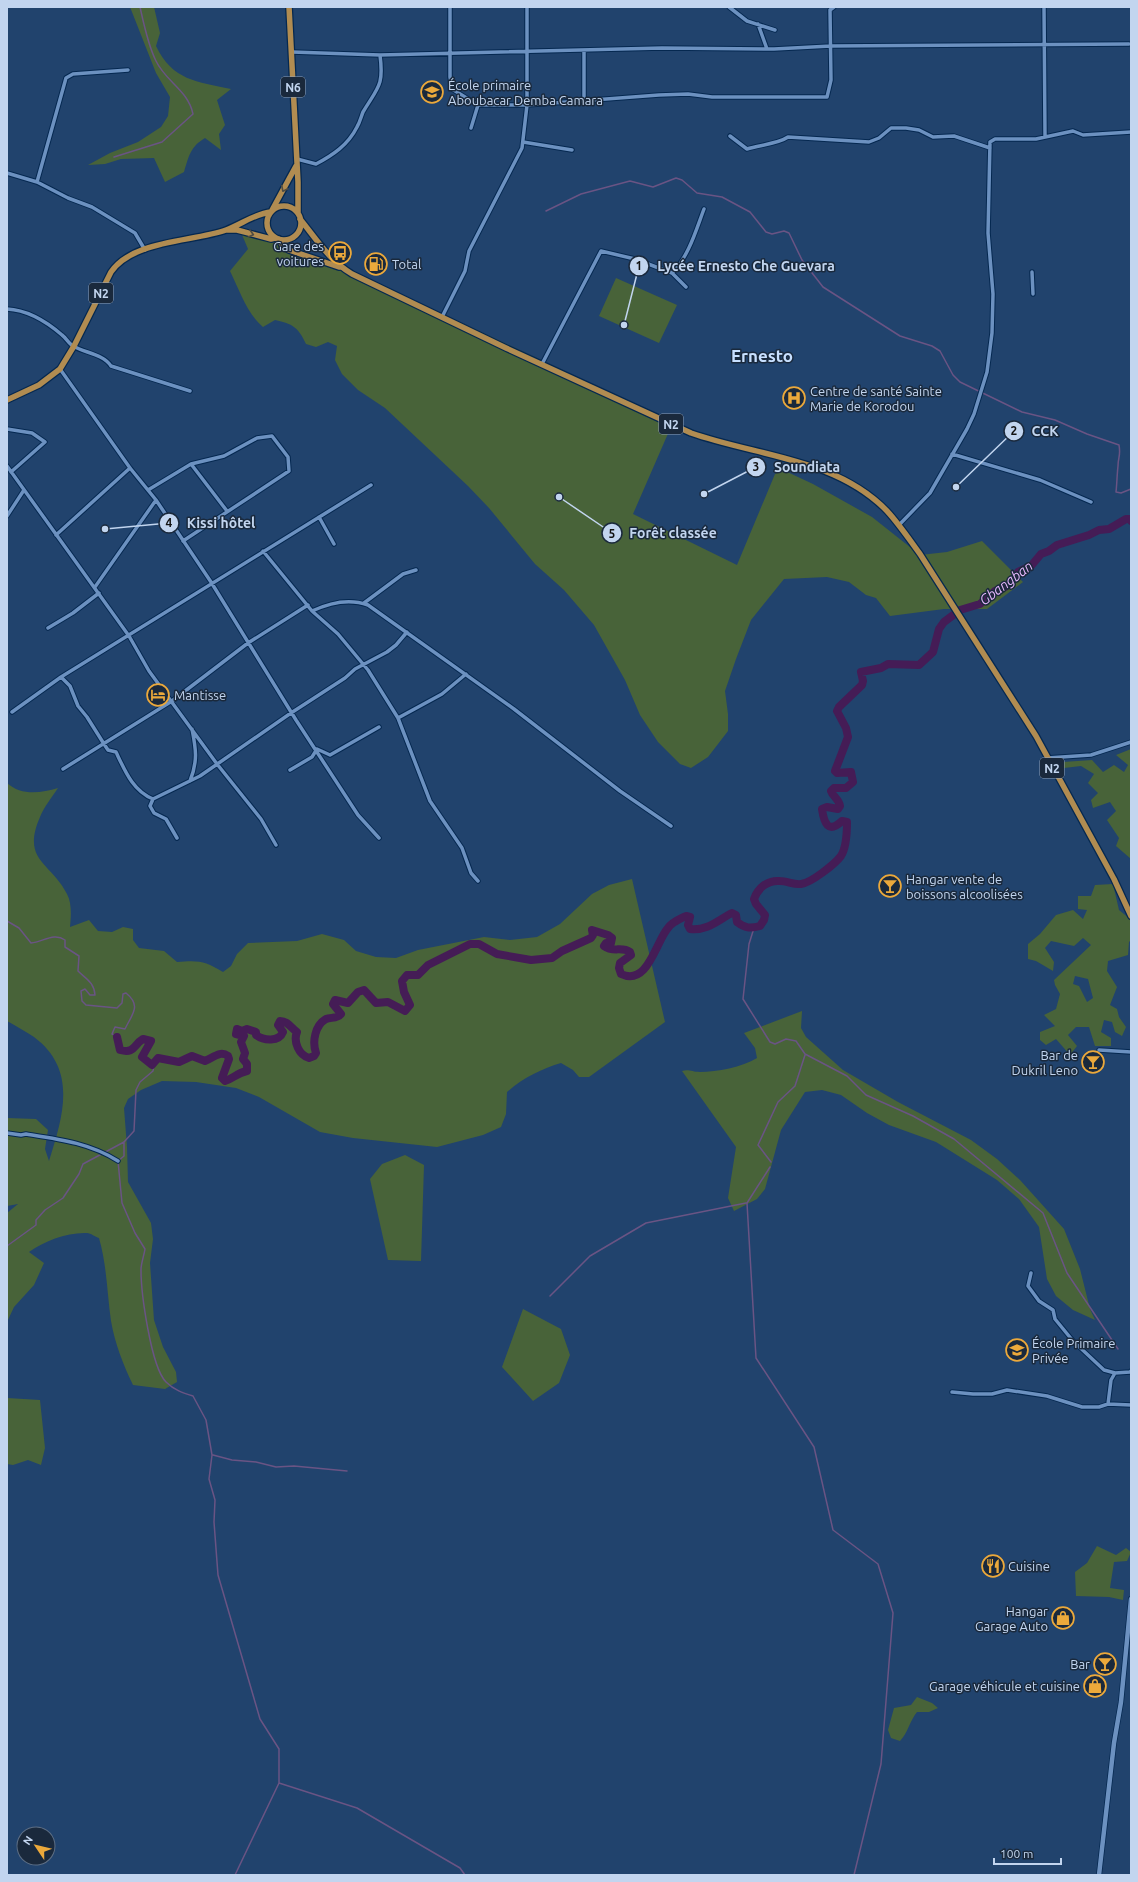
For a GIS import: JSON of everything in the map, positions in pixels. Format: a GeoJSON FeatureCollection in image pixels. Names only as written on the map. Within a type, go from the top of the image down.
{"type":"FeatureCollection","features":[{"type":"Feature","properties":{"kind":"highway","name":"N6"},"geometry":{"type":"LineString","coordinates":[[290,7],[298,213]]}},
{"type":"Feature","properties":{"kind":"highway","name":"N6"},"geometry":{"type":"LineString","coordinates":[[271,212],[296,166]]}},
{"type":"Feature","properties":{"kind":"highway"},"geometry":{"type":"LineString","coordinates":[[285,206],[294,209],[298,213],[301,224],[297,233],[289,239],[277,239],[268,230],[267,221],[271,212],[285,206]]}},
{"type":"Feature","properties":{"kind":"highway","name":"N2"},"geometry":{"type":"LineString","coordinates":[[7,400],[39,385],[60,369],[74,346],[117,264],[125,257],[145,250],[226,230],[256,215],[271,212]]}},
{"type":"Feature","properties":{"kind":"highway","name":"N2"},"geometry":{"type":"LineString","coordinates":[[300,219],[321,247],[342,268]]}},
{"type":"Feature","properties":{"kind":"highway","name":"N2"},"geometry":{"type":"LineString","coordinates":[[226,230],[237,230],[267,239],[277,239],[282,246],[289,250],[342,268],[442,318],[691,433],[713,441],[828,472],[857,487],[872,498],[899,525],[920,554],[952,607],[1036,736],[1114,879],[1131,916]]}},
{"type":"Feature","properties":{"kind":"street"},"geometry":{"type":"LineString","coordinates":[[450,7],[450,77],[452,89],[478,105],[527,105],[688,94],[712,97],[828,96],[831,87],[830,10],[833,7]]}},
{"type":"Feature","properties":{"kind":"street"},"geometry":{"type":"LineString","coordinates":[[442,318],[465,271],[469,251],[523,142],[527,105],[527,7]]}},
{"type":"Feature","properties":{"kind":"street"},"geometry":{"type":"LineString","coordinates":[[729,7],[742,19],[775,30]]}},
{"type":"Feature","properties":{"kind":"street"},"geometry":{"type":"LineString","coordinates":[[1044,7],[1045,136]]}},
{"type":"Feature","properties":{"kind":"street"},"geometry":{"type":"LineString","coordinates":[[758,24],[767,49]]}},
{"type":"Feature","properties":{"kind":"street"},"geometry":{"type":"LineString","coordinates":[[292,52],[380,55],[662,48],[767,49],[831,46],[1129,44]]}},
{"type":"Feature","properties":{"kind":"street"},"geometry":{"type":"LineString","coordinates":[[584,51],[584,101]]}},
{"type":"Feature","properties":{"kind":"street"},"geometry":{"type":"LineString","coordinates":[[296,159],[316,164],[332,155],[350,139],[362,114],[377,91],[382,74],[380,55]]}},
{"type":"Feature","properties":{"kind":"street"},"geometry":{"type":"LineString","coordinates":[[37,182],[66,78],[73,74],[128,70]]}},
{"type":"Feature","properties":{"kind":"street"},"geometry":{"type":"LineString","coordinates":[[471,128],[478,105]]}},
{"type":"Feature","properties":{"kind":"street"},"geometry":{"type":"LineString","coordinates":[[730,136],[747,149],[782,141],[788,137],[869,142],[879,138],[891,128],[906,128],[919,130],[934,137],[954,136],[990,148]]}},
{"type":"Feature","properties":{"kind":"street"},"geometry":{"type":"LineString","coordinates":[[899,525],[930,493],[974,414],[987,372],[992,333],[993,294],[988,233],[990,142],[995,139],[1036,139],[1073,131],[1083,135],[1131,132]]}},
{"type":"Feature","properties":{"kind":"street"},"geometry":{"type":"LineString","coordinates":[[523,142],[572,150]]}},
{"type":"Feature","properties":{"kind":"street"},"geometry":{"type":"LineString","coordinates":[[7,173],[37,182],[68,198],[92,207],[135,233],[145,250]]}},
{"type":"Feature","properties":{"kind":"street"},"geometry":{"type":"LineString","coordinates":[[672,273],[679,267],[686,254],[704,209]]}},
{"type":"Feature","properties":{"kind":"street"},"geometry":{"type":"LineString","coordinates":[[542,364],[601,251],[635,259],[672,273],[686,287]]}},
{"type":"Feature","properties":{"kind":"street"},"geometry":{"type":"LineString","coordinates":[[1032,272],[1033,294]]}},
{"type":"Feature","properties":{"kind":"street"},"geometry":{"type":"LineString","coordinates":[[7,309],[17,310],[45,322],[63,335],[74,346],[107,360],[111,366],[190,391]]}},
{"type":"Feature","properties":{"kind":"street"},"geometry":{"type":"LineString","coordinates":[[60,369],[130,468],[156,500],[211,582],[291,713],[317,749],[358,815],[379,838]]}},
{"type":"Feature","properties":{"kind":"street"},"geometry":{"type":"LineString","coordinates":[[7,429],[32,432],[44,442],[11,472]]}},
{"type":"Feature","properties":{"kind":"street"},"geometry":{"type":"LineString","coordinates":[[148,490],[191,464],[224,456],[257,438],[272,436],[288,457],[289,471],[183,541]]}},
{"type":"Feature","properties":{"kind":"street"},"geometry":{"type":"LineString","coordinates":[[952,454],[1040,480],[1091,502]]}},
{"type":"Feature","properties":{"kind":"street"},"geometry":{"type":"LineString","coordinates":[[191,464],[227,511]]}},
{"type":"Feature","properties":{"kind":"street"},"geometry":{"type":"LineString","coordinates":[[7,466],[129,636],[149,671],[217,764],[261,819],[276,845]]}},
{"type":"Feature","properties":{"kind":"street"},"geometry":{"type":"LineString","coordinates":[[56,535],[130,468]]}},
{"type":"Feature","properties":{"kind":"street"},"geometry":{"type":"LineString","coordinates":[[12,712],[61,677],[129,636],[211,582],[371,485]]}},
{"type":"Feature","properties":{"kind":"street"},"geometry":{"type":"LineString","coordinates":[[7,516],[24,490]]}},
{"type":"Feature","properties":{"kind":"street"},"geometry":{"type":"LineString","coordinates":[[95,587],[156,500]]}},
{"type":"Feature","properties":{"kind":"street"},"geometry":{"type":"LineString","coordinates":[[318,517],[334,544]]}},
{"type":"Feature","properties":{"kind":"street"},"geometry":{"type":"LineString","coordinates":[[263,551],[312,611],[338,634],[363,664],[398,718],[430,801],[462,848],[471,873],[478,880]]}},
{"type":"Feature","properties":{"kind":"street"},"geometry":{"type":"LineString","coordinates":[[364,603],[403,574],[416,570]]}},
{"type":"Feature","properties":{"kind":"street"},"geometry":{"type":"LineString","coordinates":[[48,628],[99,594]]}},
{"type":"Feature","properties":{"kind":"street"},"geometry":{"type":"LineString","coordinates":[[312,611],[324,606],[349,600],[364,603],[466,674],[620,791],[671,826]]}},
{"type":"Feature","properties":{"kind":"street"},"geometry":{"type":"LineString","coordinates":[[63,769],[172,701],[248,643],[308,605]]}},
{"type":"Feature","properties":{"kind":"street"},"geometry":{"type":"LineString","coordinates":[[177,838],[166,819],[154,812],[150,806],[153,800],[200,776],[291,713],[332,688],[363,664],[387,652],[396,645],[407,632]]}},
{"type":"Feature","properties":{"kind":"street"},"geometry":{"type":"LineString","coordinates":[[398,718],[442,694],[466,674]]}},
{"type":"Feature","properties":{"kind":"street"},"geometry":{"type":"LineString","coordinates":[[61,677],[70,686],[78,706],[88,717],[108,750],[116,752],[129,779],[143,795],[153,800]]}},
{"type":"Feature","properties":{"kind":"street"},"geometry":{"type":"LineString","coordinates":[[317,749],[330,755],[379,727]]}},
{"type":"Feature","properties":{"kind":"street"},"geometry":{"type":"LineString","coordinates":[[190,781],[197,753],[192,728]]}},
{"type":"Feature","properties":{"kind":"street"},"geometry":{"type":"LineString","coordinates":[[1047,758],[1091,755],[1131,742]]}},
{"type":"Feature","properties":{"kind":"street"},"geometry":{"type":"LineString","coordinates":[[290,770],[312,757],[317,749]]}},
{"type":"Feature","properties":{"kind":"street"},"geometry":{"type":"LineString","coordinates":[[1099,1050],[1131,1052]]}},
{"type":"Feature","properties":{"kind":"street"},"geometry":{"type":"LineString","coordinates":[[7,1133],[69,1140],[76,1144],[104,1152],[118,1161]]}},
{"type":"Feature","properties":{"kind":"street"},"geometry":{"type":"LineString","coordinates":[[1030,1273],[1028,1286],[1039,1301],[1053,1310],[1055,1319],[1085,1354],[1104,1370],[1115,1373],[1130,1372],[1131,1370]]}},
{"type":"Feature","properties":{"kind":"street"},"geometry":{"type":"LineString","coordinates":[[1108,1404],[1111,1380],[1115,1373]]}},
{"type":"Feature","properties":{"kind":"street"},"geometry":{"type":"LineString","coordinates":[[952,1392],[992,1394],[1006,1390],[1047,1396],[1082,1407],[1099,1407],[1108,1404],[1131,1405]]}},
{"type":"Feature","properties":{"kind":"street"},"geometry":{"type":"LineString","coordinates":[[1099,1875],[1121,1702],[1131,1599]]}},
{"type":"Feature","properties":{"kind":"green space"},"geometry":{"type":"Polygon","coordinates":[[[130,7],[154,7],[160,33],[156,46],[162,57],[178,73],[187,78],[231,89],[217,100],[225,125],[219,134],[221,150],[205,138],[193,148],[184,172],[165,182],[154,158],[121,159],[105,164],[88,165],[110,153],[138,142],[161,127],[168,116],[170,97],[156,73],[130,7]]]}},
{"type":"Feature","properties":{"kind":"green space"},"geometry":{"type":"Polygon","coordinates":[[[240,230],[318,256],[337,267],[347,269],[658,415],[670,429],[633,514],[737,565],[775,474],[783,470],[813,484],[872,517],[920,555],[947,552],[982,541],[1023,582],[987,609],[944,609],[890,616],[876,598],[866,595],[849,582],[827,577],[784,579],[751,620],[736,659],[725,691],[728,714],[728,731],[708,757],[691,768],[680,764],[658,742],[640,715],[625,680],[594,625],[564,590],[535,564],[489,508],[468,486],[385,408],[358,390],[342,374],[335,360],[337,346],[328,342],[316,347],[306,344],[297,330],[286,323],[275,320],[263,327],[257,322],[244,301],[230,271],[248,249],[240,230]]]}},
{"type":"Feature","properties":{"kind":"green space"},"geometry":{"type":"Polygon","coordinates":[[[616,278],[677,305],[659,343],[599,316],[616,278]]]}},
{"type":"Feature","properties":{"kind":"green space"},"geometry":{"type":"Polygon","coordinates":[[[1131,749],[1131,859],[1116,846],[1119,838],[1107,820],[1116,811],[1110,802],[1093,808],[1091,800],[1098,793],[1088,783],[1094,774],[1081,766],[1064,768],[1063,762],[1092,760],[1103,772],[1114,765],[1124,772],[1128,765],[1116,755],[1131,749]]]}},
{"type":"Feature","properties":{"kind":"green space"},"geometry":{"type":"Polygon","coordinates":[[[7,783],[18,790],[25,792],[38,792],[58,788],[40,817],[35,832],[34,843],[40,860],[60,883],[69,898],[71,910],[70,927],[89,920],[98,931],[112,932],[123,927],[133,929],[133,940],[139,948],[164,951],[177,962],[191,961],[206,963],[223,972],[231,966],[237,954],[248,943],[297,941],[322,934],[344,940],[356,951],[376,957],[396,958],[418,950],[484,937],[510,940],[537,937],[560,924],[592,894],[609,885],[632,879],[665,1022],[589,1077],[579,1077],[573,1070],[561,1063],[532,1074],[507,1092],[506,1114],[501,1127],[483,1135],[437,1147],[353,1138],[320,1132],[259,1097],[236,1088],[196,1082],[162,1081],[141,1090],[128,1099],[124,1108],[128,1182],[151,1223],[153,1239],[150,1263],[154,1320],[163,1347],[176,1372],[177,1382],[165,1389],[133,1385],[120,1354],[111,1321],[102,1248],[99,1238],[88,1233],[72,1234],[49,1241],[29,1252],[44,1263],[34,1285],[14,1307],[7,1322],[7,1213],[18,1204],[7,1206],[7,1118],[36,1119],[48,1130],[45,1149],[49,1161],[59,1127],[63,1094],[62,1079],[57,1064],[48,1050],[34,1037],[7,1021],[7,783]]]}},
{"type":"Feature","properties":{"kind":"green space"},"geometry":{"type":"Polygon","coordinates":[[[1113,884],[1119,910],[1130,919],[1131,940],[1129,942],[1128,955],[1108,961],[1107,971],[1117,987],[1110,1005],[1117,1009],[1119,1017],[1126,1027],[1122,1036],[1115,1032],[1112,1022],[1104,1020],[1101,1032],[1111,1038],[1111,1046],[1095,1046],[1089,1027],[1076,1027],[1068,1035],[1077,1046],[1070,1055],[1056,1039],[1046,1045],[1040,1040],[1040,1032],[1055,1026],[1044,1015],[1056,1009],[1060,994],[1054,980],[1091,945],[1083,938],[1074,946],[1051,941],[1045,948],[1054,962],[1053,971],[1036,961],[1028,959],[1028,944],[1040,934],[1056,915],[1073,910],[1083,919],[1087,910],[1078,909],[1078,896],[1091,896],[1095,885],[1113,884]],[[1075,976],[1073,984],[1079,986],[1087,1002],[1093,998],[1088,979],[1075,976]]]}},
{"type":"Feature","properties":{"kind":"green space"},"geometry":{"type":"Polygon","coordinates":[[[802,1011],[801,1028],[806,1037],[843,1070],[898,1102],[971,1140],[997,1159],[1020,1180],[1064,1229],[1080,1269],[1090,1309],[1095,1320],[1073,1310],[1056,1296],[1047,1279],[1039,1227],[1019,1199],[997,1180],[936,1142],[889,1125],[867,1113],[841,1095],[822,1090],[805,1092],[781,1130],[765,1189],[757,1199],[734,1211],[728,1198],[736,1147],[682,1071],[714,1071],[737,1066],[757,1058],[755,1048],[744,1033],[802,1011]]]}},
{"type":"Feature","properties":{"kind":"green space"},"geometry":{"type":"Polygon","coordinates":[[[405,1155],[424,1165],[421,1261],[388,1260],[370,1179],[382,1164],[405,1155]]]}},
{"type":"Feature","properties":{"kind":"green space"},"geometry":{"type":"Polygon","coordinates":[[[523,1309],[561,1329],[570,1355],[559,1383],[533,1401],[502,1367],[523,1309]]]}},
{"type":"Feature","properties":{"kind":"green space"},"geometry":{"type":"Polygon","coordinates":[[[7,1398],[40,1400],[45,1448],[41,1465],[28,1460],[13,1465],[7,1464],[7,1398]]]}},
{"type":"Feature","properties":{"kind":"green space"},"geometry":{"type":"Polygon","coordinates":[[[1097,1546],[1116,1555],[1126,1548],[1131,1552],[1127,1561],[1114,1562],[1110,1588],[1124,1590],[1123,1600],[1109,1597],[1076,1596],[1075,1572],[1087,1563],[1097,1546]]]}},
{"type":"Feature","properties":{"kind":"green space"},"geometry":{"type":"Polygon","coordinates":[[[917,1697],[932,1703],[938,1708],[929,1712],[917,1712],[900,1741],[891,1738],[888,1730],[894,1708],[911,1705],[917,1697]]]}},
{"type":"Feature","properties":{"kind":"waterway"},"geometry":{"type":"LineString","coordinates":[[114,157],[162,142],[193,114],[187,99],[165,75],[153,55],[148,42],[140,7]]}},
{"type":"Feature","properties":{"kind":"waterway"},"geometry":{"type":"LineString","coordinates":[[546,211],[581,194],[630,181],[653,187],[676,178],[682,180],[697,193],[722,197],[750,212],[766,232],[772,234],[784,231],[789,233],[802,260],[823,287],[900,336],[932,346],[940,351],[953,375],[960,382],[1022,412],[1055,420],[1087,434],[1119,445],[1120,454],[1116,492],[1121,493],[1131,489]]}},
{"type":"Feature","properties":{"kind":"waterway","name":"Gbangban"},"geometry":{"type":"LineString","coordinates":[[117,1037],[120,1050],[125,1051],[131,1050],[143,1039],[151,1041],[142,1057],[152,1065],[158,1058],[179,1062],[192,1056],[205,1061],[216,1055],[225,1054],[229,1059],[222,1078],[225,1081],[247,1071],[247,1064],[243,1059],[245,1053],[241,1042],[244,1036],[236,1034],[237,1029],[242,1031],[247,1029],[256,1032],[256,1035],[259,1037],[271,1040],[278,1038],[283,1032],[278,1025],[280,1021],[283,1021],[297,1032],[296,1044],[302,1054],[309,1058],[314,1056],[316,1053],[314,1044],[315,1034],[319,1025],[326,1019],[336,1017],[341,1014],[333,1004],[335,1000],[348,1003],[358,992],[364,990],[376,1003],[388,1002],[405,1011],[410,1005],[404,992],[402,981],[407,975],[418,975],[428,965],[470,944],[479,944],[497,954],[531,960],[552,958],[562,951],[591,938],[593,935],[592,930],[608,935],[612,938],[611,943],[606,943],[604,946],[607,948],[627,950],[630,952],[631,955],[620,963],[619,968],[621,974],[630,976],[638,974],[645,969],[670,926],[686,916],[690,917],[688,925],[690,929],[708,927],[732,913],[736,915],[737,922],[743,926],[750,928],[760,926],[765,915],[754,899],[761,888],[767,883],[775,881],[798,884],[805,883],[828,868],[843,853],[846,840],[847,822],[842,821],[837,825],[830,827],[824,819],[822,809],[827,807],[838,809],[840,806],[831,791],[834,788],[846,788],[853,782],[851,772],[837,773],[835,771],[848,737],[846,728],[837,711],[839,707],[862,685],[863,681],[861,672],[881,668],[888,664],[919,665],[933,652],[939,629],[944,622],[960,610],[980,604],[995,591],[1005,587],[1013,580],[1018,572],[1031,566],[1041,554],[1049,551],[1057,545],[1089,535],[1099,530],[1109,529],[1126,519],[1131,521]]}},
{"type":"Feature","properties":{"kind":"waterway","name":"Gbangban"},"geometry":{"type":"LineString","coordinates":[[7,921],[19,928],[31,943],[53,937],[65,940],[65,947],[79,956],[78,971],[93,987],[95,995],[90,995],[85,989],[81,991],[82,1001],[86,1005],[117,1008],[122,1003],[123,994],[126,993],[131,998],[135,1006],[133,1014],[125,1029],[115,1027],[112,1034],[117,1036]]}},
{"type":"Feature","properties":{"kind":"waterway"},"geometry":{"type":"LineString","coordinates":[[754,928],[749,944],[743,999],[770,1042],[775,1044],[786,1039],[796,1041],[805,1054],[847,1076],[866,1095],[913,1116],[954,1139],[1043,1213],[1067,1273],[1118,1349]]}},
{"type":"Feature","properties":{"kind":"waterway"},"geometry":{"type":"LineString","coordinates":[[771,1162],[758,1145],[778,1102],[795,1086],[805,1055]]}},
{"type":"Feature","properties":{"kind":"waterway"},"geometry":{"type":"LineString","coordinates":[[7,1246],[36,1225],[36,1220],[45,1210],[63,1198],[79,1174],[83,1164],[124,1142],[134,1131],[136,1090],[140,1082],[153,1071],[154,1064]]}},
{"type":"Feature","properties":{"kind":"waterway"},"geometry":{"type":"LineString","coordinates":[[124,1142],[124,1156],[118,1161],[122,1203],[135,1233],[145,1249],[141,1267],[141,1281],[151,1346],[161,1374],[166,1382],[175,1389],[193,1396],[206,1420],[212,1455],[209,1479],[215,1500],[214,1522],[218,1575],[260,1719],[279,1749],[279,1783],[235,1875]]}},
{"type":"Feature","properties":{"kind":"waterway"},"geometry":{"type":"LineString","coordinates":[[770,1167],[747,1203],[756,1358],[814,1447],[833,1530],[878,1564],[893,1613],[881,1764],[854,1875]]}},
{"type":"Feature","properties":{"kind":"waterway"},"geometry":{"type":"LineString","coordinates":[[550,1296],[590,1256],[646,1223],[746,1203]]}},
{"type":"Feature","properties":{"kind":"waterway"},"geometry":{"type":"LineString","coordinates":[[213,1455],[232,1460],[256,1462],[276,1467],[294,1466],[347,1471]]}},
{"type":"Feature","properties":{"kind":"waterway"},"geometry":{"type":"LineString","coordinates":[[279,1783],[357,1808],[460,1868],[465,1875]]}},
{"type":"Feature","properties":{"kind":"place","name":"École primaire Aboubacar Demba Camara"},"geometry":{"type":"Point","coordinates":[432,92]}},
{"type":"Feature","properties":{"kind":"place","name":"Gare des voitures"},"geometry":{"type":"Point","coordinates":[340,253]}},
{"type":"Feature","properties":{"kind":"place","name":"Total"},"geometry":{"type":"Point","coordinates":[376,264]}},
{"type":"Feature","properties":{"kind":"place","name":"Lycée Ernesto Che Guevara"},"geometry":{"type":"Point","coordinates":[624,325]}},
{"type":"Feature","properties":{"kind":"place","name":"Centre de santé Sainte Marie de Korodou"},"geometry":{"type":"Point","coordinates":[794,398]}},
{"type":"Feature","properties":{"kind":"place","name":"CCK"},"geometry":{"type":"Point","coordinates":[956,487]}},
{"type":"Feature","properties":{"kind":"place","name":"Soundiata"},"geometry":{"type":"Point","coordinates":[704,494]}},
{"type":"Feature","properties":{"kind":"place","name":"Forêt classée"},"geometry":{"type":"Point","coordinates":[559,497]}},
{"type":"Feature","properties":{"kind":"place","name":"Kissi hôtel"},"geometry":{"type":"Point","coordinates":[105,529]}},
{"type":"Feature","properties":{"kind":"place","name":"Mantisse"},"geometry":{"type":"Point","coordinates":[158,695]}},
{"type":"Feature","properties":{"kind":"place","name":"Hangar vente de boissons alcoolisées"},"geometry":{"type":"Point","coordinates":[890,886]}},
{"type":"Feature","properties":{"kind":"place","name":"Bar de Dukril Leno"},"geometry":{"type":"Point","coordinates":[1093,1062]}},
{"type":"Feature","properties":{"kind":"place","name":"École Primaire Privée"},"geometry":{"type":"Point","coordinates":[1017,1350]}},
{"type":"Feature","properties":{"kind":"place","name":"Cuisine"},"geometry":{"type":"Point","coordinates":[993,1566]}},
{"type":"Feature","properties":{"kind":"place","name":"Hangar Garage Auto"},"geometry":{"type":"Point","coordinates":[1063,1618]}},
{"type":"Feature","properties":{"kind":"place","name":"Bar"},"geometry":{"type":"Point","coordinates":[1105,1664]}},
{"type":"Feature","properties":{"kind":"place","name":"Garage véhicule et cuisine"},"geometry":{"type":"Point","coordinates":[1095,1686]}},
{"type":"Feature","properties":{"kind":"district","name":"Ernesto"},"geometry":{"type":"Point","coordinates":[762,355]}}]}
